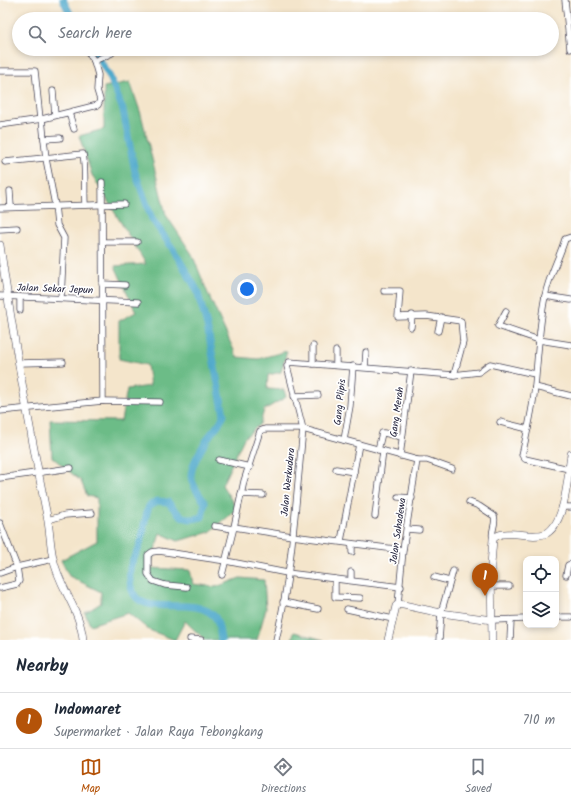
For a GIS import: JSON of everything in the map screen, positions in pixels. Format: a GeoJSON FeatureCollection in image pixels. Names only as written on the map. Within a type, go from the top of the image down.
{"type":"FeatureCollection","features":[{"type":"Feature","properties":{"kind":"main road"},"geometry":{"type":"LineString","coordinates":[[0,245],[4,297],[48,520],[53,558],[58,575],[79,618],[83,640]]}},
{"type":"Feature","properties":{"kind":"main road"},"geometry":{"type":"LineString","coordinates":[[492,640],[491,586],[493,538],[502,534],[538,535],[547,533],[554,526],[562,507],[571,454]]}},
{"type":"Feature","properties":{"kind":"main road"},"geometry":{"type":"LineString","coordinates":[[388,640],[398,604],[440,613],[492,620]]}},
{"type":"Feature","properties":{"kind":"street"},"geometry":{"type":"LineString","coordinates":[[565,0],[568,8],[570,49]]}},
{"type":"Feature","properties":{"kind":"street"},"geometry":{"type":"LineString","coordinates":[[0,125],[70,113],[93,107],[100,103],[97,90],[98,75],[95,61],[91,56]]}},
{"type":"Feature","properties":{"kind":"street"},"geometry":{"type":"LineString","coordinates":[[95,61],[106,56]]}},
{"type":"Feature","properties":{"kind":"street"},"geometry":{"type":"LineString","coordinates":[[0,72],[35,71],[46,159],[55,205],[57,225],[64,238],[61,298]]}},
{"type":"Feature","properties":{"kind":"street"},"geometry":{"type":"LineString","coordinates":[[53,91],[55,115]]}},
{"type":"Feature","properties":{"kind":"street"},"geometry":{"type":"LineString","coordinates":[[70,113],[74,129]]}},
{"type":"Feature","properties":{"kind":"street"},"geometry":{"type":"LineString","coordinates":[[44,140],[60,138]]}},
{"type":"Feature","properties":{"kind":"street"},"geometry":{"type":"LineString","coordinates":[[5,162],[83,154],[85,163],[83,184],[85,204]]}},
{"type":"Feature","properties":{"kind":"street"},"geometry":{"type":"LineString","coordinates":[[102,182],[102,401]]}},
{"type":"Feature","properties":{"kind":"street"},"geometry":{"type":"LineString","coordinates":[[10,191],[11,208]]}},
{"type":"Feature","properties":{"kind":"street"},"geometry":{"type":"LineString","coordinates":[[0,208],[85,204],[124,204]]}},
{"type":"Feature","properties":{"kind":"street"},"geometry":{"type":"LineString","coordinates":[[0,229],[17,228]]}},
{"type":"Feature","properties":{"kind":"street"},"geometry":{"type":"LineString","coordinates":[[569,469],[522,457],[535,387],[535,374],[545,296],[550,276],[560,257],[565,239],[571,237]]}},
{"type":"Feature","properties":{"kind":"street"},"geometry":{"type":"LineString","coordinates":[[103,242],[137,242]]}},
{"type":"Feature","properties":{"kind":"street"},"geometry":{"type":"LineString","coordinates":[[102,284],[125,285]]}},
{"type":"Feature","properties":{"kind":"street"},"geometry":{"type":"LineString","coordinates":[[384,291],[400,292],[398,317],[412,315],[460,320],[462,324],[463,342],[454,375]]}},
{"type":"Feature","properties":{"kind":"street"},"geometry":{"type":"LineString","coordinates":[[545,296],[571,300]]}},
{"type":"Feature","properties":{"kind":"street","name":"Jalan Sekar Jepun"},"geometry":{"type":"LineString","coordinates":[[4,297],[138,302]]}},
{"type":"Feature","properties":{"kind":"street"},"geometry":{"type":"LineString","coordinates":[[20,297],[20,310]]}},
{"type":"Feature","properties":{"kind":"street"},"geometry":{"type":"LineString","coordinates":[[506,311],[497,326],[539,340],[571,345]]}},
{"type":"Feature","properties":{"kind":"street"},"geometry":{"type":"LineString","coordinates":[[411,327],[412,315]]}},
{"type":"Feature","properties":{"kind":"street"},"geometry":{"type":"LineString","coordinates":[[438,331],[441,317]]}},
{"type":"Feature","properties":{"kind":"street"},"geometry":{"type":"LineString","coordinates":[[313,346],[313,364]]}},
{"type":"Feature","properties":{"kind":"street"},"geometry":{"type":"LineString","coordinates":[[336,351],[336,365]]}},
{"type":"Feature","properties":{"kind":"street"},"geometry":{"type":"LineString","coordinates":[[366,352],[366,368]]}},
{"type":"Feature","properties":{"kind":"street"},"geometry":{"type":"LineString","coordinates":[[18,363],[63,362]]}},
{"type":"Feature","properties":{"kind":"street"},"geometry":{"type":"LineString","coordinates":[[303,430],[294,396],[288,363],[353,366],[454,375],[479,372],[490,364],[535,374]]}},
{"type":"Feature","properties":{"kind":"street","name":"Gang Plipis"},"geometry":{"type":"LineString","coordinates":[[344,440],[350,406],[353,366]]}},
{"type":"Feature","properties":{"kind":"street","name":"Gang Merah"},"geometry":{"type":"LineString","coordinates":[[400,456],[411,371]]}},
{"type":"Feature","properties":{"kind":"street"},"geometry":{"type":"LineString","coordinates":[[535,387],[571,396]]}},
{"type":"Feature","properties":{"kind":"street"},"geometry":{"type":"LineString","coordinates":[[294,396],[318,395]]}},
{"type":"Feature","properties":{"kind":"street"},"geometry":{"type":"LineString","coordinates":[[0,411],[102,401],[160,402]]}},
{"type":"Feature","properties":{"kind":"street"},"geometry":{"type":"LineString","coordinates":[[500,422],[528,429]]}},
{"type":"Feature","properties":{"kind":"street"},"geometry":{"type":"LineString","coordinates":[[222,575],[241,494],[260,431],[265,429],[303,430],[400,456],[417,460],[427,460],[452,469]]}},
{"type":"Feature","properties":{"kind":"street","name":"Jalan Werkudara"},"geometry":{"type":"LineString","coordinates":[[276,640],[292,536],[303,430]]}},
{"type":"Feature","properties":{"kind":"street"},"geometry":{"type":"LineString","coordinates":[[375,516],[380,451],[383,433],[402,437]]}},
{"type":"Feature","properties":{"kind":"street"},"geometry":{"type":"LineString","coordinates":[[341,542],[359,444]]}},
{"type":"Feature","properties":{"kind":"street"},"geometry":{"type":"LineString","coordinates":[[219,460],[250,467]]}},
{"type":"Feature","properties":{"kind":"street","name":"Jalan Sahadewa"},"geometry":{"type":"LineString","coordinates":[[398,604],[401,587],[403,550],[417,460]]}},
{"type":"Feature","properties":{"kind":"street"},"geometry":{"type":"LineString","coordinates":[[0,478],[71,468]]}},
{"type":"Feature","properties":{"kind":"street"},"geometry":{"type":"LineString","coordinates":[[336,469],[354,472]]}},
{"type":"Feature","properties":{"kind":"street"},"geometry":{"type":"LineString","coordinates":[[241,494],[263,495]]}},
{"type":"Feature","properties":{"kind":"street"},"geometry":{"type":"LineString","coordinates":[[398,497],[412,498]]}},
{"type":"Feature","properties":{"kind":"street"},"geometry":{"type":"LineString","coordinates":[[469,502],[480,506],[494,516],[495,523],[492,534],[493,538]]}},
{"type":"Feature","properties":{"kind":"street"},"geometry":{"type":"LineString","coordinates":[[562,507],[571,507]]}},
{"type":"Feature","properties":{"kind":"street"},"geometry":{"type":"LineString","coordinates":[[48,520],[65,515],[92,513]]}},
{"type":"Feature","properties":{"kind":"street"},"geometry":{"type":"LineString","coordinates":[[0,523],[2,534],[17,567],[18,583],[0,588]]}},
{"type":"Feature","properties":{"kind":"street"},"geometry":{"type":"LineString","coordinates":[[214,526],[403,550]]}},
{"type":"Feature","properties":{"kind":"street"},"geometry":{"type":"LineString","coordinates":[[407,529],[419,530]]}},
{"type":"Feature","properties":{"kind":"street"},"geometry":{"type":"LineString","coordinates":[[352,544],[352,552]]}},
{"type":"Feature","properties":{"kind":"street"},"geometry":{"type":"LineString","coordinates":[[187,587],[165,585],[152,581],[148,574],[148,554],[159,551],[226,561],[287,573],[401,587]]}},
{"type":"Feature","properties":{"kind":"street"},"geometry":{"type":"LineString","coordinates":[[0,573],[53,558]]}},
{"type":"Feature","properties":{"kind":"street"},"geometry":{"type":"LineString","coordinates":[[566,575],[568,564],[571,564]]}},
{"type":"Feature","properties":{"kind":"street"},"geometry":{"type":"LineString","coordinates":[[439,640],[440,613],[453,571]]}},
{"type":"Feature","properties":{"kind":"street"},"geometry":{"type":"LineString","coordinates":[[351,572],[351,580]]}},
{"type":"Feature","properties":{"kind":"street"},"geometry":{"type":"LineString","coordinates":[[434,577],[449,581]]}},
{"type":"Feature","properties":{"kind":"street"},"geometry":{"type":"LineString","coordinates":[[335,579],[335,597],[360,598]]}},
{"type":"Feature","properties":{"kind":"street"},"geometry":{"type":"LineString","coordinates":[[491,586],[509,586]]}},
{"type":"Feature","properties":{"kind":"street"},"geometry":{"type":"LineString","coordinates":[[283,602],[318,609]]}},
{"type":"Feature","properties":{"kind":"street"},"geometry":{"type":"LineString","coordinates":[[347,609],[393,619]]}},
{"type":"Feature","properties":{"kind":"street"},"geometry":{"type":"LineString","coordinates":[[559,617],[571,617]]}},
{"type":"Feature","properties":{"kind":"street"},"geometry":{"type":"LineString","coordinates":[[492,620],[511,621],[523,619]]}},
{"type":"Feature","properties":{"kind":"street"},"geometry":{"type":"LineString","coordinates":[[510,640],[511,621]]}},
{"type":"Feature","properties":{"kind":"street"},"geometry":{"type":"LineString","coordinates":[[190,639],[201,640]]}},
{"type":"Feature","properties":{"kind":"green space"},"geometry":{"type":"Polygon","coordinates":[[[130,82],[141,114],[166,215],[192,254],[209,296],[237,357],[258,359],[287,351],[281,372],[268,375],[267,389],[284,390],[286,397],[264,410],[260,424],[244,438],[222,485],[237,509],[210,532],[178,541],[160,533],[150,568],[190,570],[193,584],[216,587],[240,578],[264,580],[266,609],[257,640],[205,640],[185,621],[175,640],[149,630],[128,613],[90,625],[85,613],[101,603],[101,592],[69,576],[61,560],[97,541],[97,498],[87,496],[81,481],[52,457],[50,420],[121,421],[127,389],[150,386],[147,365],[119,359],[119,321],[136,312],[115,266],[146,264],[92,175],[79,136],[104,129],[104,87],[130,82]]]}},
{"type":"Feature","properties":{"kind":"green space"},"geometry":{"type":"Polygon","coordinates":[[[294,632],[324,640],[292,640],[294,632]]]}},
{"type":"Feature","properties":{"kind":"waterway"},"geometry":{"type":"LineString","coordinates":[[63,0],[69,12]]}},
{"type":"Feature","properties":{"kind":"waterway"},"geometry":{"type":"LineString","coordinates":[[97,56],[110,77],[123,110],[135,172],[152,219],[173,249],[197,290],[207,326],[224,415],[201,449],[192,470],[192,482],[205,503],[202,517],[196,519],[182,517],[168,502],[157,501],[149,506],[139,547],[130,567],[131,588],[138,599],[148,604],[161,606],[190,606],[204,609],[215,617],[221,640]]}},
{"type":"Feature","properties":{"kind":"place","name":"Indomaret"},"geometry":{"type":"Point","coordinates":[485,596]}}]}
